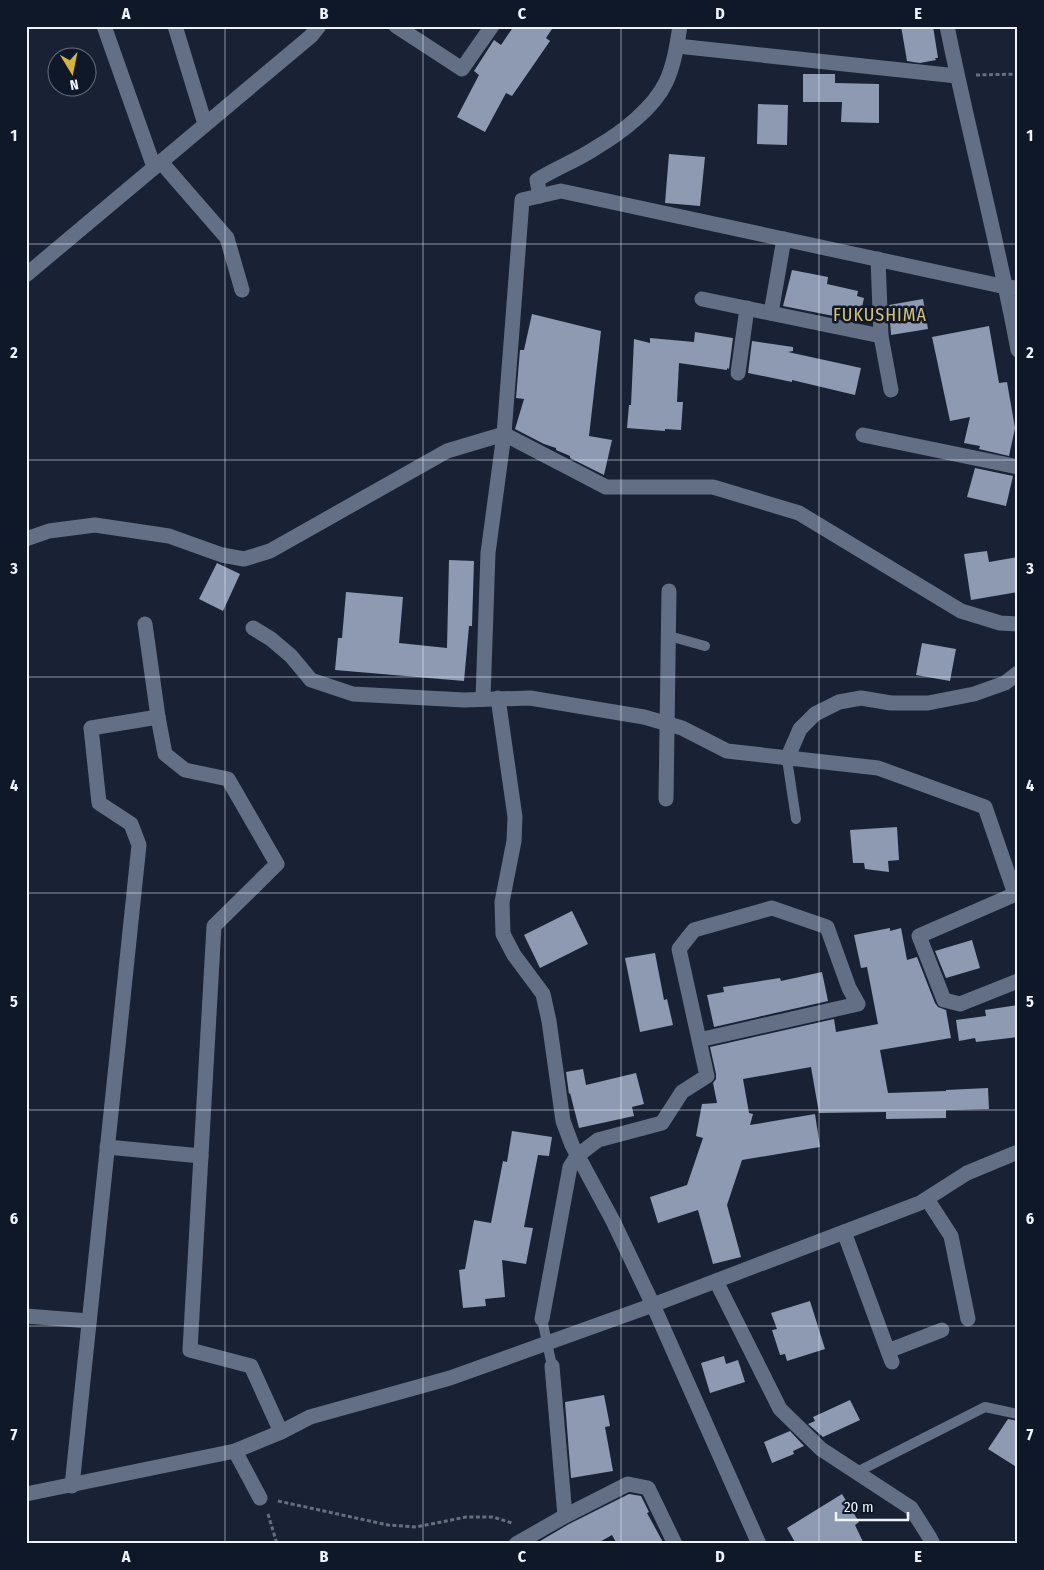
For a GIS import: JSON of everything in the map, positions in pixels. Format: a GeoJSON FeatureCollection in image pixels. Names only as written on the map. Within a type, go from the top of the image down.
{"type":"FeatureCollection","features":[{"type":"Feature","properties":{"kind":"street"},"geometry":{"type":"LineString","coordinates":[[104,26],[158,165],[227,238],[242,290]]}},
{"type":"Feature","properties":{"kind":"street"},"geometry":{"type":"LineString","coordinates":[[176,26],[205,124]]}},
{"type":"Feature","properties":{"kind":"street"},"geometry":{"type":"LineString","coordinates":[[396,26],[462,69],[492,26]]}},
{"type":"Feature","properties":{"kind":"street"},"geometry":{"type":"LineString","coordinates":[[540,196],[537,180],[597,148],[650,106],[666,82],[677,46],[680,26]]}},
{"type":"Feature","properties":{"kind":"street"},"geometry":{"type":"LineString","coordinates":[[947,26],[957,76],[1012,287],[1018,350]]}},
{"type":"Feature","properties":{"kind":"street"},"geometry":{"type":"LineString","coordinates":[[26,275],[158,165],[313,29]]}},
{"type":"Feature","properties":{"kind":"street"},"geometry":{"type":"LineString","coordinates":[[677,46],[957,76]]}},
{"type":"Feature","properties":{"kind":"street"},"geometry":{"type":"LineString","coordinates":[[483,698],[488,553],[504,434],[522,200],[562,191],[1012,287]]}},
{"type":"Feature","properties":{"kind":"street"},"geometry":{"type":"LineString","coordinates":[[771,314],[784,239]]}},
{"type":"Feature","properties":{"kind":"street"},"geometry":{"type":"LineString","coordinates":[[878,259],[881,336],[891,390]]}},
{"type":"Feature","properties":{"kind":"street"},"geometry":{"type":"LineString","coordinates":[[702,299],[881,336]]}},
{"type":"Feature","properties":{"kind":"street"},"geometry":{"type":"LineString","coordinates":[[738,373],[747,308]]}},
{"type":"Feature","properties":{"kind":"street"},"geometry":{"type":"LineString","coordinates":[[26,539],[49,531],[95,525],[169,536],[222,555],[244,558],[270,551],[447,451],[504,434],[606,487],[713,487],[799,514],[961,611],[1000,624],[1018,624]]}},
{"type":"Feature","properties":{"kind":"street"},"geometry":{"type":"LineString","coordinates":[[863,435],[1018,467]]}},
{"type":"Feature","properties":{"kind":"street"},"geometry":{"type":"LineString","coordinates":[[666,799],[669,591]]}},
{"type":"Feature","properties":{"kind":"street"},"geometry":{"type":"LineString","coordinates":[[145,624],[158,717],[166,754],[185,770],[228,779],[277,864],[214,926],[190,1350],[251,1366],[281,1432]]}},
{"type":"Feature","properties":{"kind":"street"},"geometry":{"type":"LineString","coordinates":[[253,628],[271,639],[291,656],[311,680],[353,694],[464,700],[530,698],[644,717],[682,728],[727,751],[878,768],[985,807],[1016,894],[920,936],[944,1000],[960,1004],[1018,981]]}},
{"type":"Feature","properties":{"kind":"street"},"geometry":{"type":"LineString","coordinates":[[787,759],[800,730],[816,714],[839,702],[861,698],[891,703],[928,703],[974,694],[1005,683],[1018,673]]}},
{"type":"Feature","properties":{"kind":"street"},"geometry":{"type":"LineString","coordinates":[[498,698],[515,817],[514,840],[502,902],[503,934],[514,955],[543,994],[549,1021],[564,1121],[572,1145],[613,1221],[653,1305],[759,1544]]}},
{"type":"Feature","properties":{"kind":"street"},"geometry":{"type":"LineString","coordinates":[[72,1486],[139,844],[131,824],[99,803],[91,728],[158,717]]}},
{"type":"Feature","properties":{"kind":"street"},"geometry":{"type":"LineString","coordinates":[[542,1318],[570,1167],[578,1156],[598,1140],[662,1123],[682,1092],[707,1076],[699,1040],[679,949],[694,930],[772,908],[827,927],[849,988],[858,1004],[699,1040]]}},
{"type":"Feature","properties":{"kind":"street"},"geometry":{"type":"LineString","coordinates":[[107,1147],[201,1156]]}},
{"type":"Feature","properties":{"kind":"street"},"geometry":{"type":"LineString","coordinates":[[26,1494],[235,1451],[281,1432],[310,1417],[450,1378],[653,1305],[920,1203],[967,1173],[1018,1152]]}},
{"type":"Feature","properties":{"kind":"street"},"geometry":{"type":"LineString","coordinates":[[927,1199],[951,1236],[968,1319]]}},
{"type":"Feature","properties":{"kind":"street"},"geometry":{"type":"LineString","coordinates":[[844,1232],[890,1356],[942,1330]]}},
{"type":"Feature","properties":{"kind":"street"},"geometry":{"type":"LineString","coordinates":[[716,1281],[780,1409],[821,1449],[911,1508],[932,1544]]}},
{"type":"Feature","properties":{"kind":"street"},"geometry":{"type":"LineString","coordinates":[[26,1316],[89,1321]]}},
{"type":"Feature","properties":{"kind":"street"},"geometry":{"type":"LineString","coordinates":[[552,1366],[565,1516]]}},
{"type":"Feature","properties":{"kind":"street"},"geometry":{"type":"LineString","coordinates":[[235,1451],[260,1498]]}},
{"type":"Feature","properties":{"kind":"street"},"geometry":{"type":"LineString","coordinates":[[516,1544],[565,1516],[628,1484],[648,1488],[676,1544]]}},
{"type":"Feature","properties":{"kind":"lane"},"geometry":{"type":"LineString","coordinates":[[669,636],[705,646]]}},
{"type":"Feature","properties":{"kind":"lane"},"geometry":{"type":"LineString","coordinates":[[787,759],[796,819]]}},
{"type":"Feature","properties":{"kind":"lane"},"geometry":{"type":"LineString","coordinates":[[542,1318],[552,1366]]}},
{"type":"Feature","properties":{"kind":"lane"},"geometry":{"type":"LineString","coordinates":[[857,1472],[985,1407],[1018,1414]]}},
{"type":"Feature","properties":{"kind":"path"},"geometry":{"type":"LineString","coordinates":[[957,76],[1018,74]]}},
{"type":"Feature","properties":{"kind":"path"},"geometry":{"type":"LineString","coordinates":[[260,1498],[388,1525],[416,1527],[466,1517],[492,1517],[538,1531]]}},
{"type":"Feature","properties":{"kind":"path"},"geometry":{"type":"LineString","coordinates":[[260,1498],[268,1511],[277,1544]]}},
{"type":"Feature","properties":{"kind":"building"},"geometry":{"type":"Polygon","coordinates":[[[514,26],[554,26],[546,38],[550,41],[512,96],[506,93],[485,132],[457,117],[479,75],[474,71],[494,40],[501,45],[514,26]]]}},
{"type":"Feature","properties":{"kind":"building"},"geometry":{"type":"Polygon","coordinates":[[[901,26],[933,26],[938,58],[920,63],[907,61],[901,26]]]}},
{"type":"Feature","properties":{"kind":"building"},"geometry":{"type":"Polygon","coordinates":[[[803,74],[835,74],[835,83],[879,84],[879,123],[841,122],[842,102],[803,102],[803,74]]]}},
{"type":"Feature","properties":{"kind":"building"},"geometry":{"type":"Polygon","coordinates":[[[758,104],[788,105],[787,145],[757,144],[758,104]]]}},
{"type":"Feature","properties":{"kind":"building"},"geometry":{"type":"Polygon","coordinates":[[[669,154],[705,157],[700,206],[665,203],[669,154]]]}},
{"type":"Feature","properties":{"kind":"building"},"geometry":{"type":"Polygon","coordinates":[[[792,270],[828,277],[827,284],[858,291],[857,296],[864,298],[859,321],[783,306],[792,270]]]}},
{"type":"Feature","properties":{"kind":"building"},"geometry":{"type":"Polygon","coordinates":[[[923,299],[928,329],[891,335],[889,305],[923,299]]]}},
{"type":"Feature","properties":{"kind":"building"},"geometry":{"type":"Polygon","coordinates":[[[532,314],[601,331],[589,436],[612,440],[604,475],[570,458],[570,456],[556,450],[556,448],[515,429],[524,399],[516,398],[520,350],[524,350],[532,314]]]}},
{"type":"Feature","properties":{"kind":"building"},"geometry":{"type":"Polygon","coordinates":[[[989,326],[999,383],[1007,382],[1015,428],[1009,456],[979,449],[980,446],[964,443],[970,417],[950,421],[932,337],[989,326]]]}},
{"type":"Feature","properties":{"kind":"building"},"geometry":{"type":"Polygon","coordinates":[[[695,332],[733,338],[729,369],[679,363],[677,402],[683,402],[681,430],[665,429],[665,431],[627,428],[629,405],[631,405],[634,339],[650,343],[650,338],[694,342],[695,332]]]}},
{"type":"Feature","properties":{"kind":"building"},"geometry":{"type":"Polygon","coordinates":[[[752,341],[793,347],[793,351],[788,352],[861,368],[855,395],[792,380],[792,382],[748,373],[752,341]]]}},
{"type":"Feature","properties":{"kind":"building"},"geometry":{"type":"Polygon","coordinates":[[[975,468],[1013,476],[1006,506],[967,497],[975,468]]]}},
{"type":"Feature","properties":{"kind":"building"},"geometry":{"type":"Polygon","coordinates":[[[987,551],[989,562],[1018,557],[1018,592],[971,600],[964,554],[987,551]]]}},
{"type":"Feature","properties":{"kind":"building"},"geometry":{"type":"Polygon","coordinates":[[[449,560],[474,561],[472,626],[469,626],[464,681],[335,670],[338,638],[342,638],[346,592],[403,597],[399,643],[447,648],[449,560]]]}},
{"type":"Feature","properties":{"kind":"building"},"geometry":{"type":"Polygon","coordinates":[[[217,563],[240,574],[223,611],[199,599],[217,563]]]}},
{"type":"Feature","properties":{"kind":"building"},"geometry":{"type":"Polygon","coordinates":[[[922,643],[956,649],[950,681],[916,675],[922,643]]]}},
{"type":"Feature","properties":{"kind":"building"},"geometry":{"type":"Polygon","coordinates":[[[897,827],[899,860],[888,861],[889,872],[865,869],[864,863],[853,863],[850,830],[897,827]]]}},
{"type":"Feature","properties":{"kind":"building"},"geometry":{"type":"Polygon","coordinates":[[[572,911],[588,944],[540,968],[524,935],[572,911]]]}},
{"type":"Feature","properties":{"kind":"building"},"geometry":{"type":"Polygon","coordinates":[[[890,928],[890,931],[901,928],[907,960],[917,957],[935,1003],[938,1007],[946,1010],[951,1038],[880,1050],[888,1093],[988,1088],[989,1109],[946,1110],[946,1118],[886,1119],[886,1112],[819,1113],[811,1067],[743,1079],[749,1113],[753,1114],[750,1125],[815,1114],[820,1147],[742,1160],[727,1205],[741,1257],[713,1264],[698,1210],[658,1223],[650,1197],[687,1185],[703,1138],[696,1136],[702,1104],[717,1103],[713,1083],[716,1079],[716,1074],[710,1047],[834,1019],[836,1032],[878,1024],[867,967],[861,968],[854,935],[890,928]]]}},
{"type":"Feature","properties":{"kind":"building"},"geometry":{"type":"Polygon","coordinates":[[[972,940],[980,968],[946,978],[935,951],[972,940]]]}},
{"type":"Feature","properties":{"kind":"building"},"geometry":{"type":"Polygon","coordinates":[[[655,953],[664,1000],[667,999],[673,1025],[640,1032],[625,958],[655,953]]]}},
{"type":"Feature","properties":{"kind":"building"},"geometry":{"type":"Polygon","coordinates":[[[822,972],[828,1001],[714,1027],[707,995],[724,992],[723,987],[780,978],[781,981],[822,972]]]}},
{"type":"Feature","properties":{"kind":"building"},"geometry":{"type":"Polygon","coordinates":[[[1018,1005],[1018,1037],[976,1042],[975,1038],[959,1041],[956,1020],[986,1016],[985,1010],[1018,1005]]]}},
{"type":"Feature","properties":{"kind":"building"},"geometry":{"type":"Polygon","coordinates":[[[583,1069],[586,1085],[636,1073],[644,1104],[632,1107],[634,1116],[579,1128],[569,1094],[566,1072],[583,1069]]]}},
{"type":"Feature","properties":{"kind":"building"},"geometry":{"type":"Polygon","coordinates":[[[512,1131],[552,1137],[549,1156],[538,1155],[524,1227],[533,1228],[526,1264],[502,1260],[505,1297],[485,1299],[486,1306],[463,1308],[459,1270],[465,1269],[474,1220],[491,1223],[503,1161],[507,1162],[512,1131]]]}},
{"type":"Feature","properties":{"kind":"building"},"geometry":{"type":"Polygon","coordinates":[[[810,1301],[825,1349],[787,1361],[785,1354],[780,1355],[772,1330],[777,1329],[771,1313],[810,1301]]]}},
{"type":"Feature","properties":{"kind":"building"},"geometry":{"type":"Polygon","coordinates":[[[724,1356],[726,1364],[738,1360],[745,1382],[710,1393],[701,1363],[724,1356]]]}},
{"type":"Feature","properties":{"kind":"building"},"geometry":{"type":"Polygon","coordinates":[[[604,1395],[610,1426],[605,1427],[613,1471],[571,1478],[565,1402],[604,1395]]]}},
{"type":"Feature","properties":{"kind":"building"},"geometry":{"type":"Polygon","coordinates":[[[850,1400],[860,1420],[823,1437],[808,1424],[815,1421],[813,1417],[850,1400]]]}},
{"type":"Feature","properties":{"kind":"building"},"geometry":{"type":"Polygon","coordinates":[[[1008,1419],[1018,1421],[1018,1468],[988,1449],[1008,1419]]]}},
{"type":"Feature","properties":{"kind":"building"},"geometry":{"type":"Polygon","coordinates":[[[790,1431],[804,1446],[793,1451],[794,1454],[772,1463],[764,1442],[790,1431]]]}},
{"type":"Feature","properties":{"kind":"building"},"geometry":{"type":"Polygon","coordinates":[[[629,1494],[641,1496],[649,1512],[647,1513],[664,1544],[617,1544],[612,1535],[596,1544],[535,1544],[569,1524],[629,1494]]]}},
{"type":"Feature","properties":{"kind":"building"},"geometry":{"type":"Polygon","coordinates":[[[842,1494],[859,1522],[855,1525],[864,1544],[796,1544],[787,1528],[842,1494]]]}},
{"type":"Feature","properties":{"kind":"district","name":"FUKUSHIMA"},"geometry":{"type":"Point","coordinates":[880,315]}}]}
